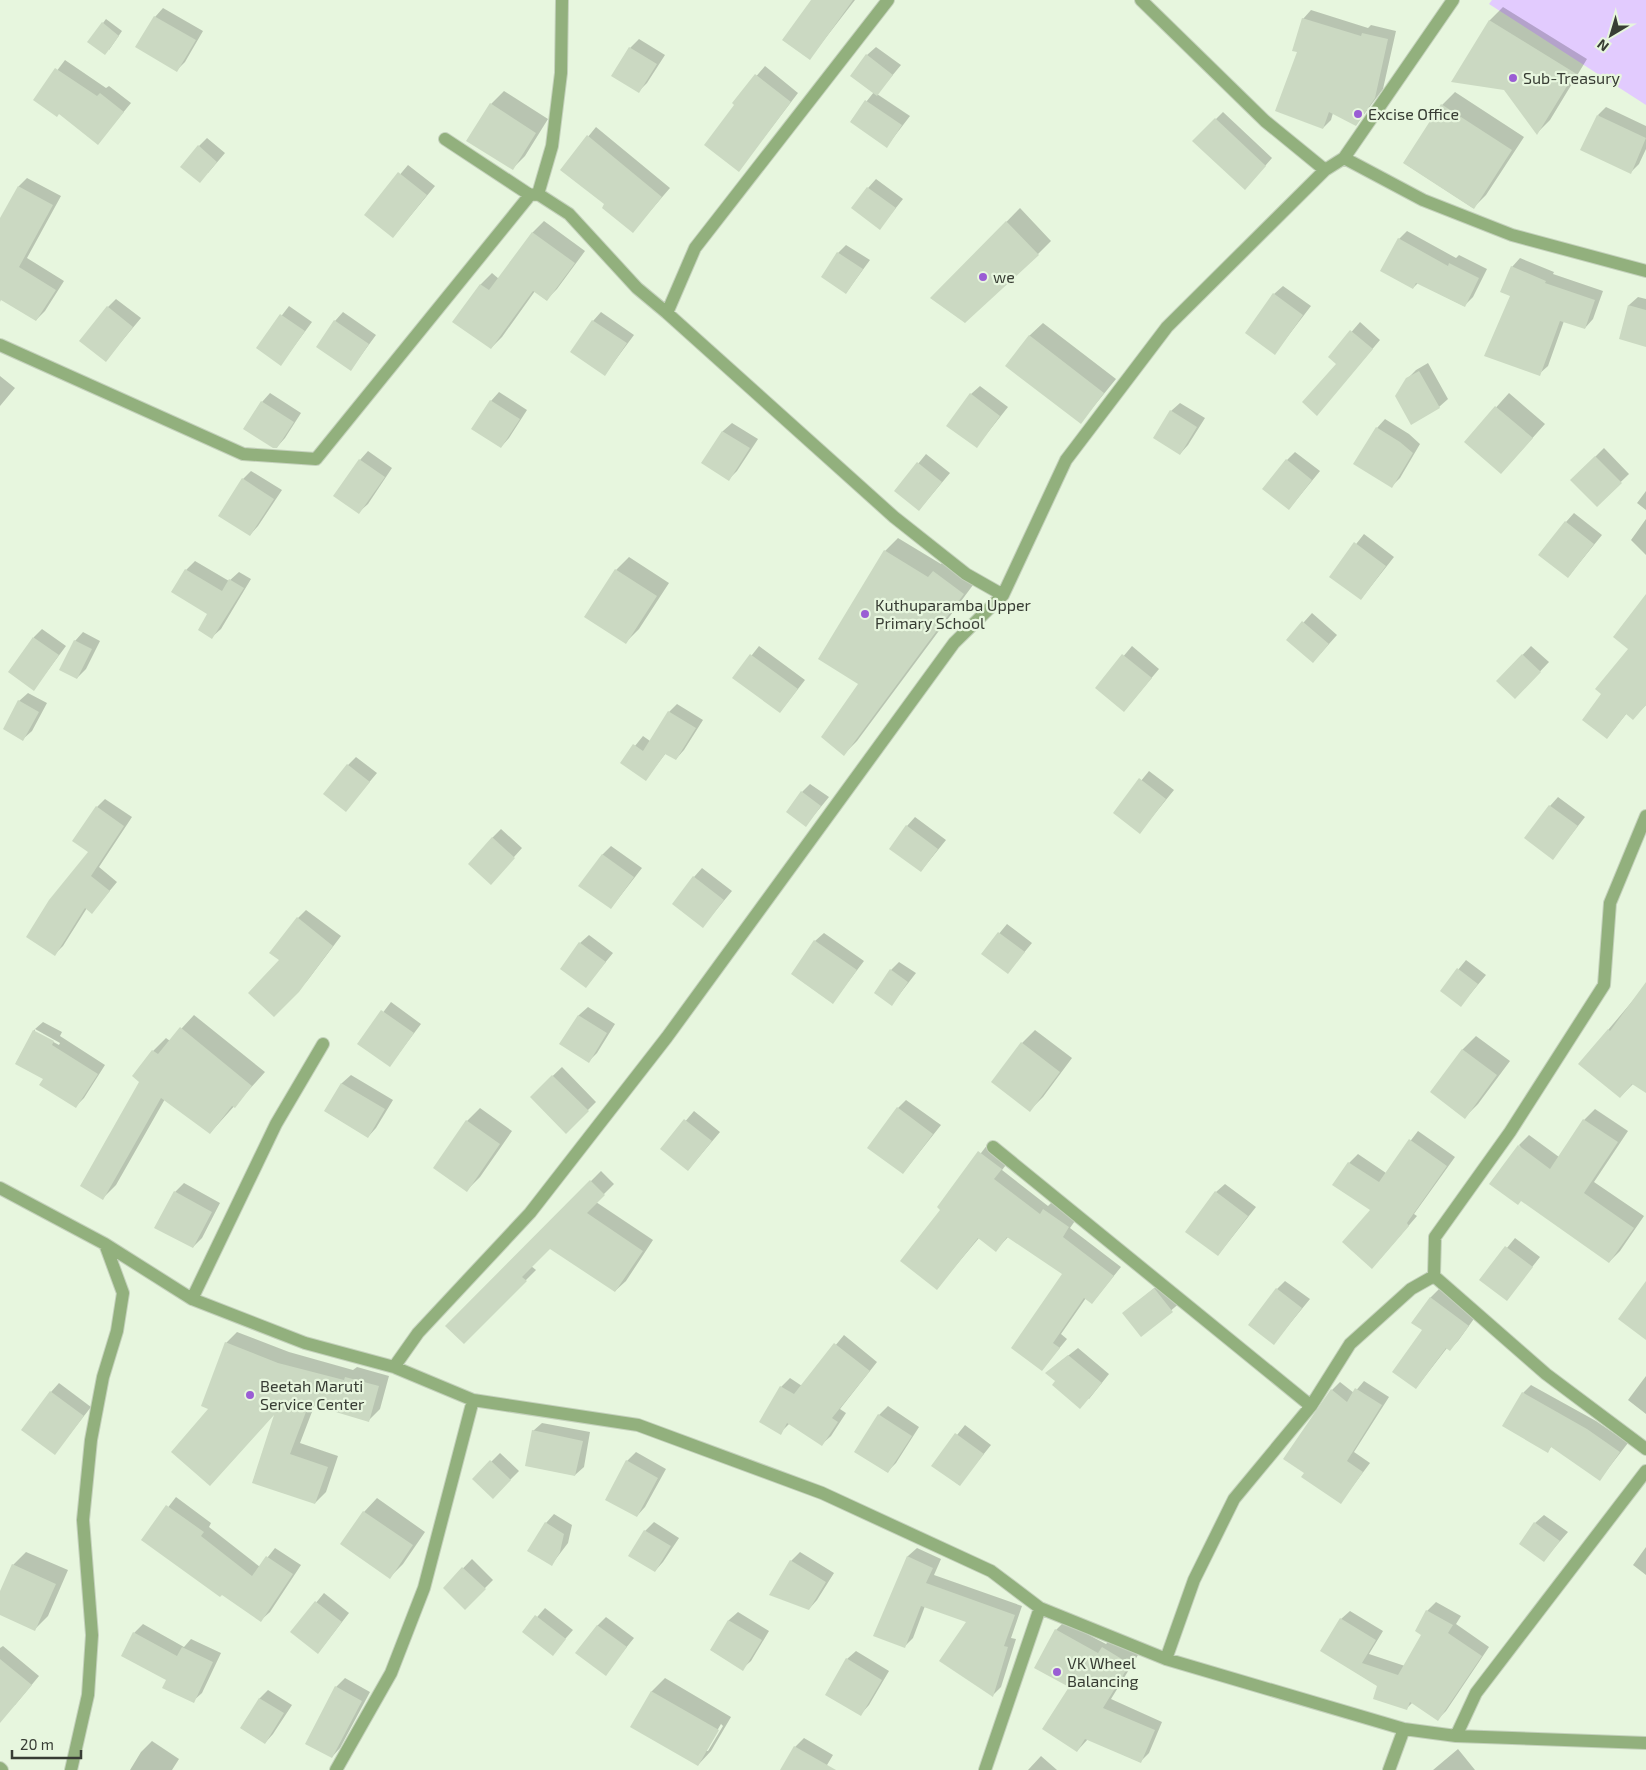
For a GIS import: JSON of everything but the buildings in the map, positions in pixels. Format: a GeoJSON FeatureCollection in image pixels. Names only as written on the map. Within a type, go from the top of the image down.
{"type":"FeatureCollection","features":[{"type":"Feature","properties":{"kind":"street"},"geometry":{"type":"LineString","coordinates":[[0,345],[243,454],[316,459],[534,194],[552,146],[561,73],[562,0]]}},
{"type":"Feature","properties":{"kind":"street"},"geometry":{"type":"LineString","coordinates":[[668,313],[695,248],[888,0]]}},
{"type":"Feature","properties":{"kind":"street"},"geometry":{"type":"LineString","coordinates":[[1141,0],[1265,121],[1325,170]]}},
{"type":"Feature","properties":{"kind":"street"},"geometry":{"type":"LineString","coordinates":[[394,1367],[418,1332],[530,1213],[668,1037],[954,642],[1003,595],[1066,460],[1167,327],[1325,170],[1344,158],[1452,0]]}},
{"type":"Feature","properties":{"kind":"street"},"geometry":{"type":"LineString","coordinates":[[445,140],[569,214],[637,288],[668,313],[894,517],[966,574],[1003,595]]}},
{"type":"Feature","properties":{"kind":"street"},"geometry":{"type":"LineString","coordinates":[[1344,158],[1423,200],[1512,235],[1646,271]]}},
{"type":"Feature","properties":{"kind":"street"},"geometry":{"type":"LineString","coordinates":[[1434,1276],[1435,1237],[1510,1132],[1604,985],[1610,903],[1646,816]]}},
{"type":"Feature","properties":{"kind":"street"},"geometry":{"type":"LineString","coordinates":[[192,1299],[276,1124],[323,1044]]}},
{"type":"Feature","properties":{"kind":"street"},"geometry":{"type":"LineString","coordinates":[[993,1147],[1311,1406]]}},
{"type":"Feature","properties":{"kind":"street"},"geometry":{"type":"LineString","coordinates":[[0,1188],[105,1244],[192,1299],[305,1343],[394,1367],[472,1400],[638,1425],[822,1493],[991,1571],[1040,1608],[1166,1659],[1404,1729],[1456,1736],[1646,1743]]}},
{"type":"Feature","properties":{"kind":"street"},"geometry":{"type":"LineString","coordinates":[[71,1770],[88,1695],[92,1635],[84,1520],[91,1440],[103,1376],[116,1331],[123,1293],[105,1244]]}},
{"type":"Feature","properties":{"kind":"street"},"geometry":{"type":"LineString","coordinates":[[1166,1659],[1194,1580],[1234,1499],[1311,1406],[1350,1344],[1411,1289],[1434,1276]]}},
{"type":"Feature","properties":{"kind":"street"},"geometry":{"type":"LineString","coordinates":[[1434,1276],[1546,1374],[1646,1450]]}},
{"type":"Feature","properties":{"kind":"street"},"geometry":{"type":"LineString","coordinates":[[336,1770],[391,1673],[424,1588],[472,1400]]}},
{"type":"Feature","properties":{"kind":"street"},"geometry":{"type":"LineString","coordinates":[[1456,1736],[1476,1694],[1646,1471]]}},
{"type":"Feature","properties":{"kind":"street"},"geometry":{"type":"LineString","coordinates":[[985,1770],[1040,1608]]}},
{"type":"Feature","properties":{"kind":"street"},"geometry":{"type":"LineString","coordinates":[[1389,1770],[1404,1729]]}},
{"type":"Feature","properties":{"kind":"shaded area"},"geometry":{"type":"Polygon","coordinates":[[[1492,0],[1646,0],[1646,105],[1489,4],[1492,0]]]}},
{"type":"Feature","properties":{"kind":"place","name":"Sub-Treasury"},"geometry":{"type":"Point","coordinates":[1513,78]}},
{"type":"Feature","properties":{"kind":"place","name":"Excise Office"},"geometry":{"type":"Point","coordinates":[1358,114]}},
{"type":"Feature","properties":{"kind":"place","name":"we"},"geometry":{"type":"Point","coordinates":[983,277]}},
{"type":"Feature","properties":{"kind":"place","name":"Kuthuparamba Upper Primary School"},"geometry":{"type":"Point","coordinates":[865,614]}},
{"type":"Feature","properties":{"kind":"place","name":"Beetah Maruti Service Center"},"geometry":{"type":"Point","coordinates":[250,1395]}},
{"type":"Feature","properties":{"kind":"place","name":"VK Wheel Balancing"},"geometry":{"type":"Point","coordinates":[1057,1672]}}]}
